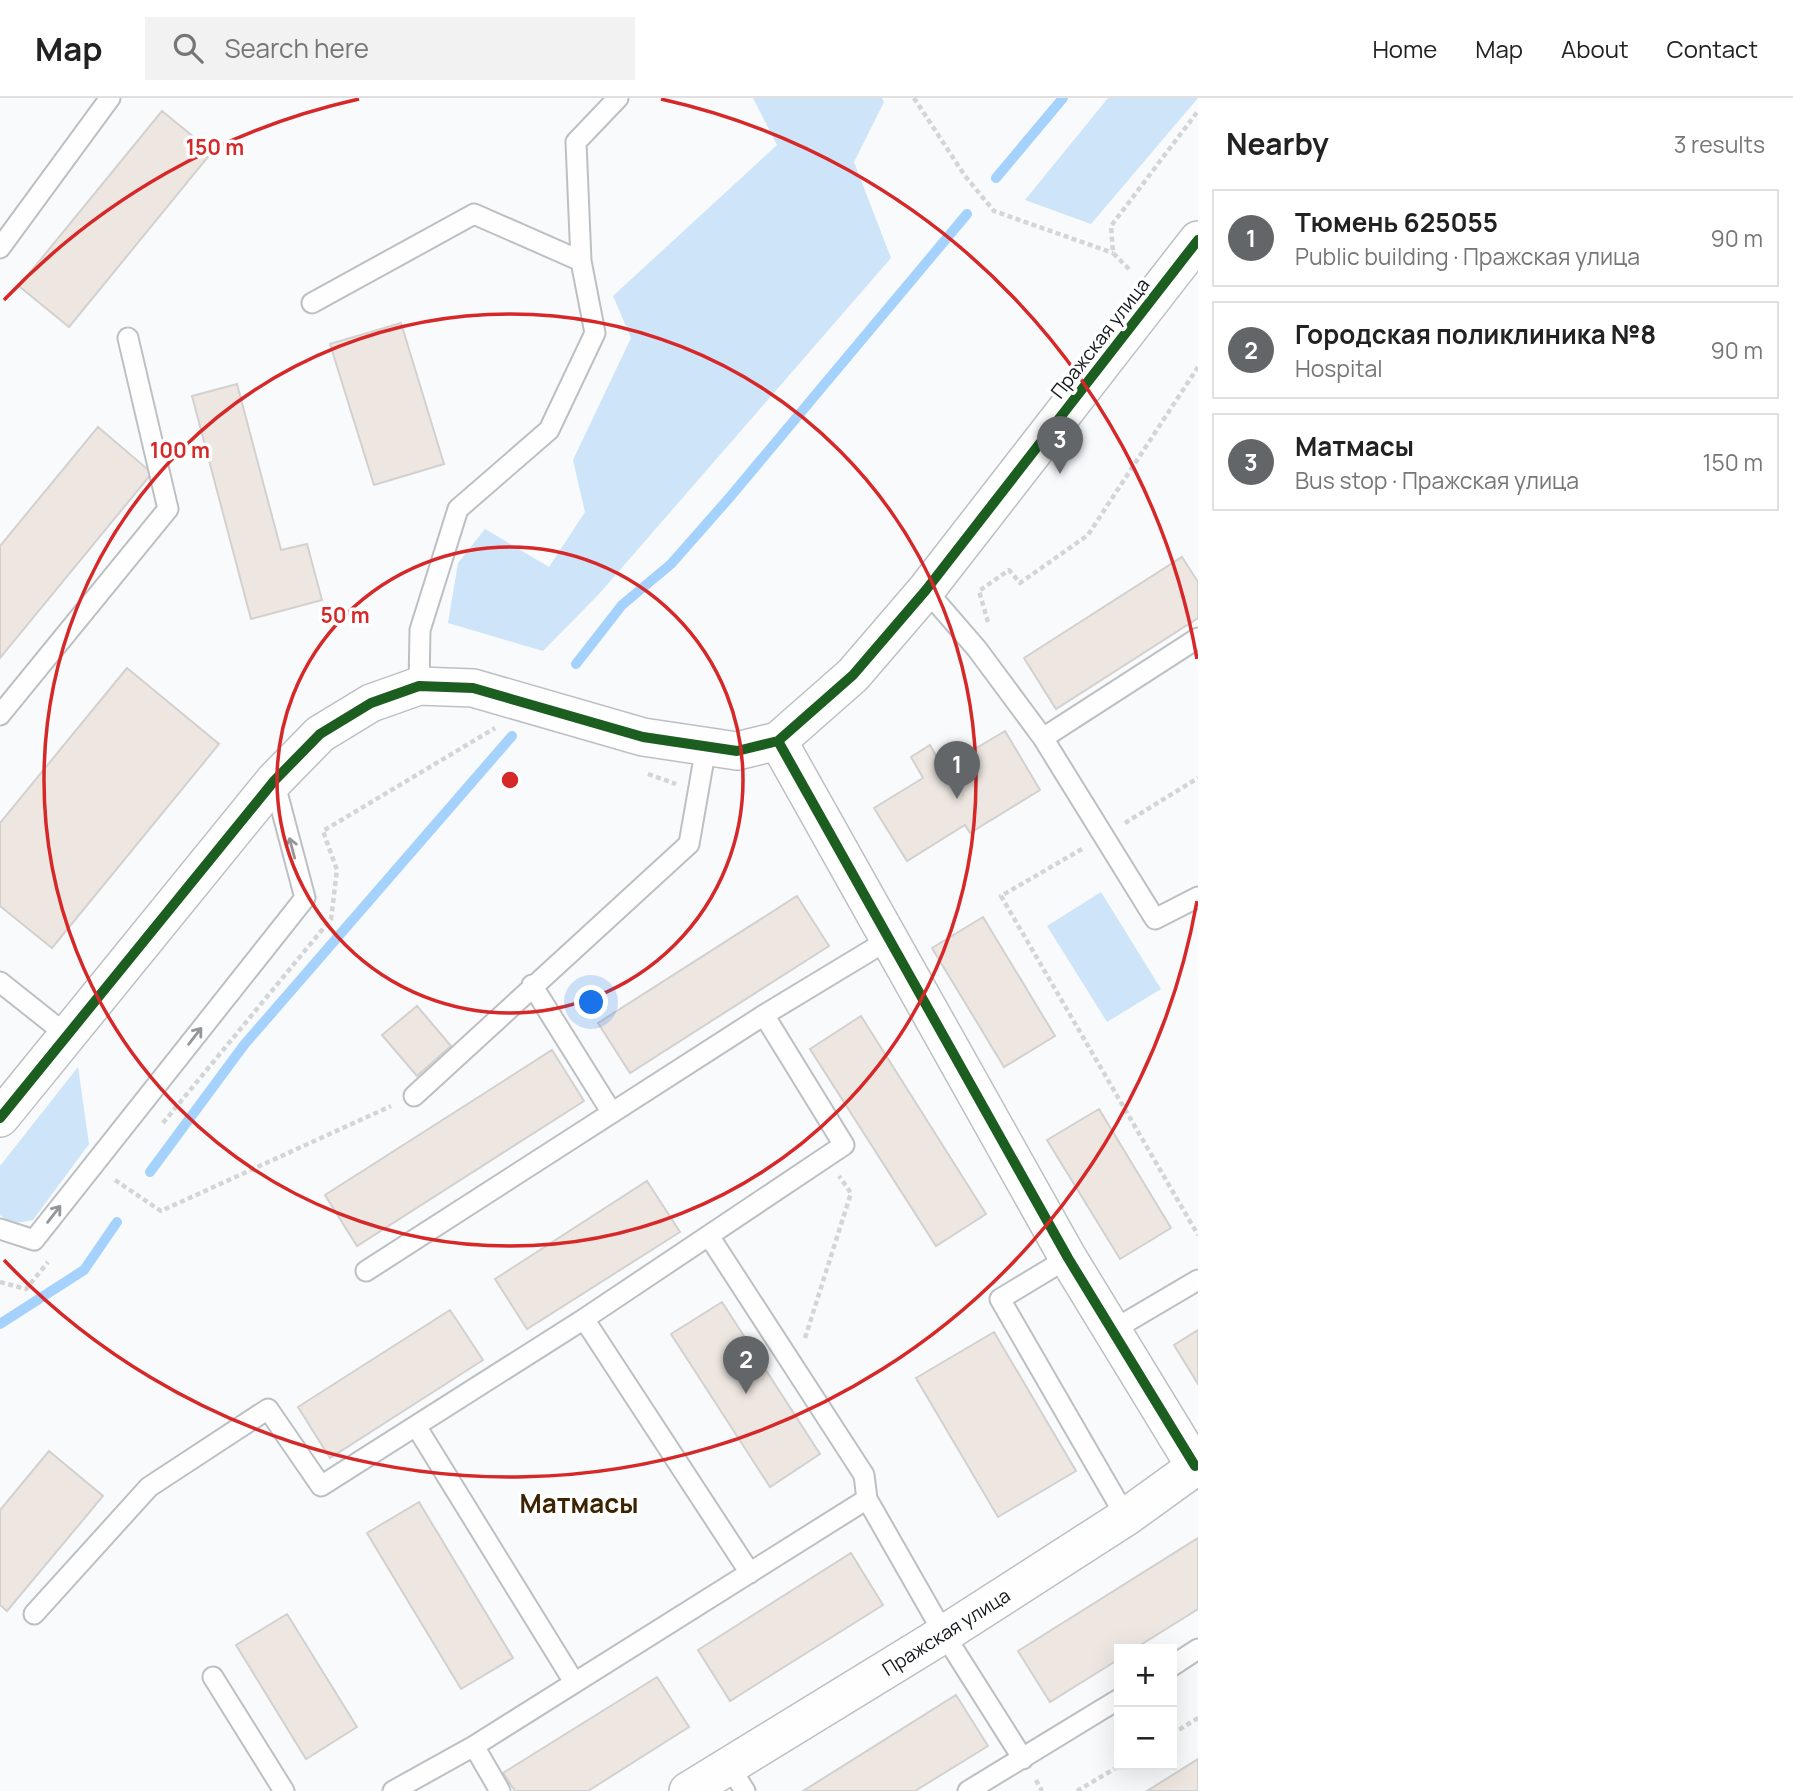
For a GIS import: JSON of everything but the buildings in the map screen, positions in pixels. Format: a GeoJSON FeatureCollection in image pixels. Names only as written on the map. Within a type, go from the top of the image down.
{"type":"FeatureCollection","features":[{"type":"Feature","properties":{"kind":"street","name":"Пражская улица"},"geometry":{"type":"LineString","coordinates":[[778,741],[853,675],[926,590],[1198,240]]}},
{"type":"Feature","properties":{"kind":"street"},"geometry":{"type":"LineString","coordinates":[[0,1118],[274,781],[320,734],[371,703],[419,686],[473,688],[643,737],[737,751],[778,741],[1068,1258],[1197,1467]]}},
{"type":"Feature","properties":{"kind":"street","name":"Пражская улица"},"geometry":{"type":"LineString","coordinates":[[688,1791],[737,1778],[944,1634],[1126,1517],[1197,1467]]}},
{"type":"Feature","properties":{"kind":"lane"},"geometry":{"type":"LineString","coordinates":[[0,248],[110,98]]}},
{"type":"Feature","properties":{"kind":"lane"},"geometry":{"type":"LineString","coordinates":[[419,686],[420,630],[458,509],[549,430],[595,333],[582,261],[576,142],[618,98]]}},
{"type":"Feature","properties":{"kind":"lane"},"geometry":{"type":"LineString","coordinates":[[312,303],[474,214],[582,261]]}},
{"type":"Feature","properties":{"kind":"lane"},"geometry":{"type":"LineString","coordinates":[[0,715],[168,509],[128,338]]}},
{"type":"Feature","properties":{"kind":"lane"},"geometry":{"type":"LineString","coordinates":[[926,590],[977,649],[1043,738],[1155,919],[1198,897]]}},
{"type":"Feature","properties":{"kind":"lane"},"geometry":{"type":"LineString","coordinates":[[1043,738],[1198,638]]}},
{"type":"Feature","properties":{"kind":"lane"},"geometry":{"type":"LineString","coordinates":[[414,1096],[532,985],[689,844],[706,747]]}},
{"type":"Feature","properties":{"kind":"lane"},"geometry":{"type":"LineString","coordinates":[[0,1229],[34,1240],[305,898],[274,781]]}},
{"type":"Feature","properties":{"kind":"lane"},"geometry":{"type":"LineString","coordinates":[[366,1271],[764,1015],[888,940]]}},
{"type":"Feature","properties":{"kind":"lane"},"geometry":{"type":"LineString","coordinates":[[0,982],[68,1036]]}},
{"type":"Feature","properties":{"kind":"lane"},"geometry":{"type":"LineString","coordinates":[[532,985],[612,1112]]}},
{"type":"Feature","properties":{"kind":"lane"},"geometry":{"type":"LineString","coordinates":[[34,1614],[149,1487],[268,1409],[321,1486],[584,1318],[844,1145],[764,1015]]}},
{"type":"Feature","properties":{"kind":"lane"},"geometry":{"type":"LineString","coordinates":[[709,1236],[864,1475],[867,1499],[944,1634],[1023,1759]]}},
{"type":"Feature","properties":{"kind":"lane"},"geometry":{"type":"LineString","coordinates":[[1068,1258],[1000,1299],[1126,1517]]}},
{"type":"Feature","properties":{"kind":"lane"},"geometry":{"type":"LineString","coordinates":[[1113,1330],[1198,1280]]}},
{"type":"Feature","properties":{"kind":"lane"},"geometry":{"type":"LineString","coordinates":[[584,1318],[750,1573]]}},
{"type":"Feature","properties":{"kind":"lane"},"geometry":{"type":"LineString","coordinates":[[416,1426],[574,1682]]}},
{"type":"Feature","properties":{"kind":"lane"},"geometry":{"type":"LineString","coordinates":[[393,1791],[474,1746],[867,1499]]}},
{"type":"Feature","properties":{"kind":"lane"},"geometry":{"type":"LineString","coordinates":[[1177,1663],[1198,1649]]}},
{"type":"Feature","properties":{"kind":"lane"},"geometry":{"type":"LineString","coordinates":[[212,1677],[284,1791]]}},
{"type":"Feature","properties":{"kind":"lane"},"geometry":{"type":"LineString","coordinates":[[968,1791],[1114,1702]]}},
{"type":"Feature","properties":{"kind":"lane"},"geometry":{"type":"LineString","coordinates":[[474,1746],[500,1791]]}},
{"type":"Feature","properties":{"kind":"path"},"geometry":{"type":"LineString","coordinates":[[914,98],[965,176],[994,211],[1114,253],[1129,269]]}},
{"type":"Feature","properties":{"kind":"path"},"geometry":{"type":"LineString","coordinates":[[1114,253],[1111,226],[1198,111]]}},
{"type":"Feature","properties":{"kind":"path"},"geometry":{"type":"LineString","coordinates":[[989,625],[979,592],[1009,570],[1020,583],[1088,535],[1198,367]]}},
{"type":"Feature","properties":{"kind":"path"},"geometry":{"type":"LineString","coordinates":[[158,1128],[331,919],[337,870],[323,831],[501,724]]}},
{"type":"Feature","properties":{"kind":"path"},"geometry":{"type":"LineString","coordinates":[[638,771],[676,784],[699,785]]}},
{"type":"Feature","properties":{"kind":"path"},"geometry":{"type":"LineString","coordinates":[[1198,778],[1001,896],[1198,1235]]}},
{"type":"Feature","properties":{"kind":"path"},"geometry":{"type":"LineString","coordinates":[[115,1181],[161,1211],[414,1096]]}},
{"type":"Feature","properties":{"kind":"path"},"geometry":{"type":"LineString","coordinates":[[795,1369],[851,1193],[827,1157]]}},
{"type":"Feature","properties":{"kind":"path"},"geometry":{"type":"LineString","coordinates":[[107,1190],[124,1170]]}},
{"type":"Feature","properties":{"kind":"path"},"geometry":{"type":"LineString","coordinates":[[0,1282],[26,1289],[50,1259]]}},
{"type":"Feature","properties":{"kind":"path"},"geometry":{"type":"LineString","coordinates":[[1177,1731],[1198,1718]]}},
{"type":"Feature","properties":{"kind":"path"},"geometry":{"type":"LineString","coordinates":[[1077,1791],[1114,1769]]}},
{"type":"Feature","properties":{"kind":"shaded area"},"geometry":{"type":"Polygon","coordinates":[[[753,98],[882,98],[884,102],[854,162],[891,258],[599,594],[543,651],[448,623],[458,563],[485,529],[549,567],[585,512],[573,460],[631,338],[613,296],[777,145],[753,98]]]}},
{"type":"Feature","properties":{"kind":"shaded area"},"geometry":{"type":"Polygon","coordinates":[[[1108,98],[1198,98],[1091,224],[1025,200],[1108,98]]]}},
{"type":"Feature","properties":{"kind":"shaded area"},"geometry":{"type":"Polygon","coordinates":[[[1101,892],[1161,989],[1107,1022],[1047,926],[1101,892]]]}},
{"type":"Feature","properties":{"kind":"shaded area"},"geometry":{"type":"Polygon","coordinates":[[[78,1067],[89,1144],[33,1220],[11,1224],[0,1215],[0,1166],[78,1067]]]}},
{"type":"Feature","properties":{"kind":"waterway"},"geometry":{"type":"LineString","coordinates":[[996,178],[1063,98]]}},
{"type":"Feature","properties":{"kind":"waterway"},"geometry":{"type":"LineString","coordinates":[[576,664],[622,605],[671,564],[730,497],[967,214]]}},
{"type":"Feature","properties":{"kind":"waterway"},"geometry":{"type":"LineString","coordinates":[[150,1172],[244,1045],[512,736]]}},
{"type":"Feature","properties":{"kind":"waterway"},"geometry":{"type":"LineString","coordinates":[[0,1324],[84,1270],[117,1222]]}},
{"type":"Feature","properties":{"kind":"cycle path"},"geometry":{"type":"LineString","coordinates":[[0,1118],[274,781],[320,734],[371,703],[419,686],[473,688],[643,737],[737,751],[778,741],[853,675],[926,590],[1198,240]]}},
{"type":"Feature","properties":{"kind":"cycle path"},"geometry":{"type":"LineString","coordinates":[[778,741],[1068,1258],[1195,1466]]}},
{"type":"Feature","properties":{"kind":"place","name":"Матмасы"},"geometry":{"type":"Point","coordinates":[1060,474]}},
{"type":"Feature","properties":{"kind":"place","name":"Тюмень 625055"},"geometry":{"type":"Point","coordinates":[957,799]}},
{"type":"Feature","properties":{"kind":"place","name":"Городская поликлиника №8"},"geometry":{"type":"Point","coordinates":[746,1394]}},
{"type":"Feature","properties":{"kind":"district","name":"Матмасы"},"geometry":{"type":"Point","coordinates":[579,1503]}}]}
